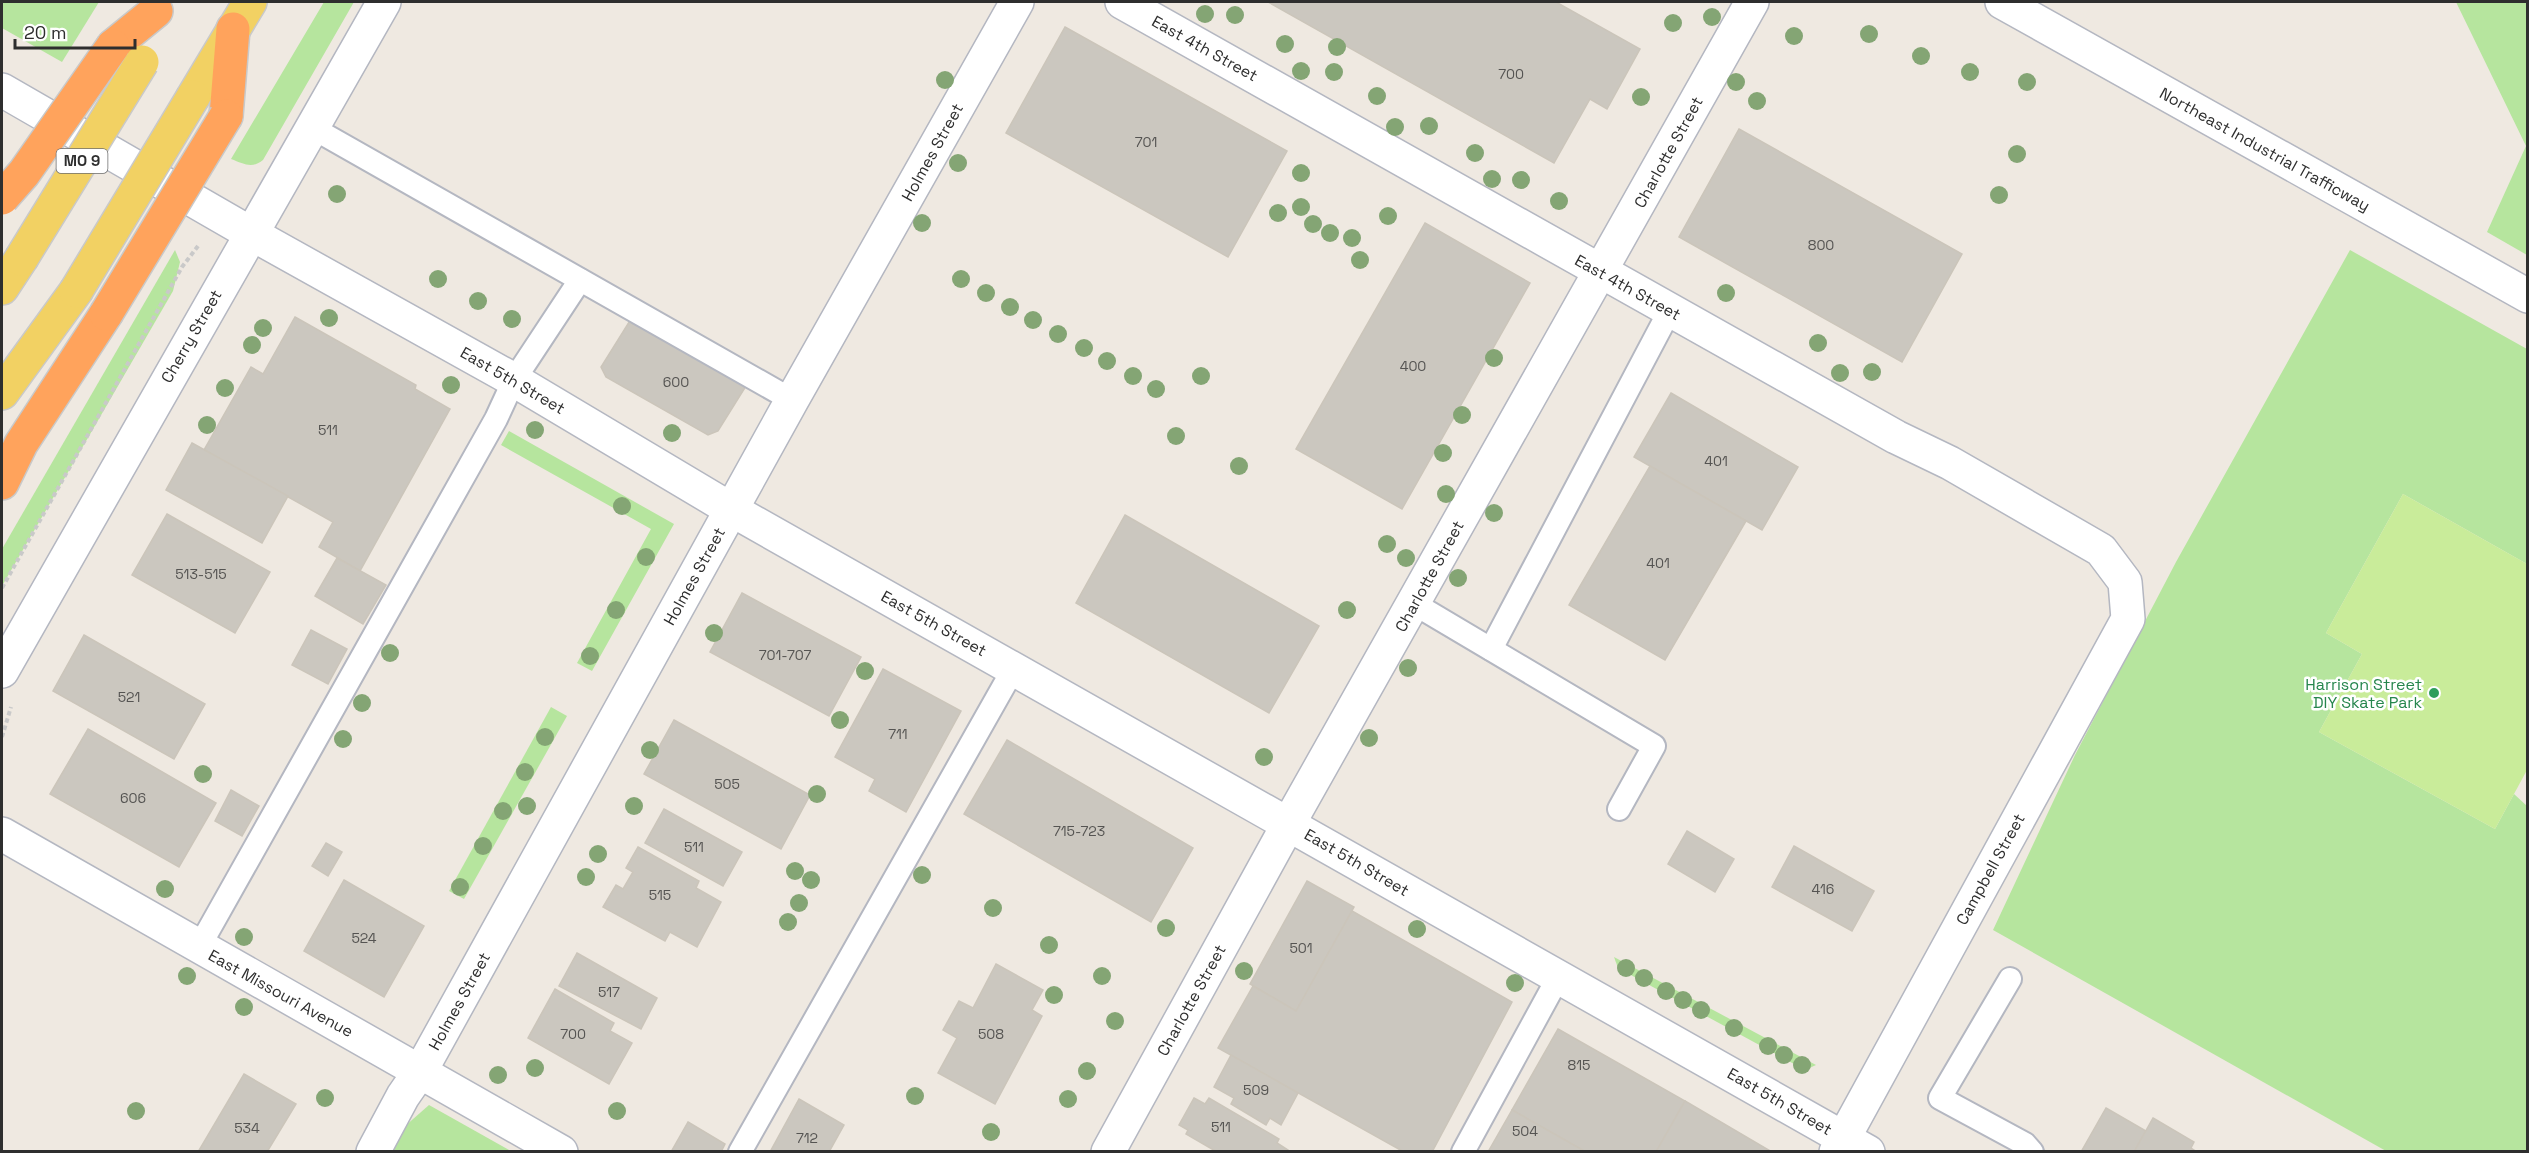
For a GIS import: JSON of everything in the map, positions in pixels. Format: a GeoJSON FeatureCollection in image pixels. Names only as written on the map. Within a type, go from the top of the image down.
{"type":"FeatureCollection","features":[{"type":"Feature","properties":{"kind":"highway"},"geometry":{"type":"LineString","coordinates":[[2,198],[24,173],[113,46],[159,6]]}},
{"type":"Feature","properties":{"kind":"highway"},"geometry":{"type":"LineString","coordinates":[[2,483],[21,444],[106,314],[226,116],[241,15]]}},
{"type":"Feature","properties":{"kind":"main road","name":"MO 9"},"geometry":{"type":"LineString","coordinates":[[2,288],[142,62],[159,6]]}},
{"type":"Feature","properties":{"kind":"main road"},"geometry":{"type":"LineString","coordinates":[[2,393],[76,291],[241,15]]}},
{"type":"Feature","properties":{"kind":"street","name":"Cherry Street"},"geometry":{"type":"LineString","coordinates":[[2,671],[250,233],[384,2]]}},
{"type":"Feature","properties":{"kind":"street","name":"Holmes Street"},"geometry":{"type":"LineString","coordinates":[[373,1152],[403,1096],[421,1070],[792,400],[1017,2]]}},
{"type":"Feature","properties":{"kind":"street","name":"East 4th Street"},"geometry":{"type":"LineString","coordinates":[[1122,2],[1896,437],[1950,463],[2101,550],[2125,582]]}},
{"type":"Feature","properties":{"kind":"street","name":"Charlotte Street"},"geometry":{"type":"LineString","coordinates":[[1108,1152],[1289,823],[1752,2]]}},
{"type":"Feature","properties":{"kind":"street","name":"Northeast Industrial Trafficway"},"geometry":{"type":"LineString","coordinates":[[2002,2],[2528,296]]}},
{"type":"Feature","properties":{"kind":"street","name":"East 5th Street"},"geometry":{"type":"LineString","coordinates":[[2,90],[250,233],[514,380],[732,510],[1559,976],[1849,1147]]}},
{"type":"Feature","properties":{"kind":"street","name":"Campbell Street"},"geometry":{"type":"LineString","coordinates":[[1849,1147],[2128,619],[2125,582]]}},
{"type":"Feature","properties":{"kind":"street","name":"East Missouri Avenue"},"geometry":{"type":"LineString","coordinates":[[2,834],[421,1070],[561,1152]]}},
{"type":"Feature","properties":{"kind":"lane"},"geometry":{"type":"LineString","coordinates":[[311,127],[792,400]]}},
{"type":"Feature","properties":{"kind":"lane"},"geometry":{"type":"LineString","coordinates":[[199,947],[496,418],[514,380],[580,280]]}},
{"type":"Feature","properties":{"kind":"lane"},"geometry":{"type":"LineString","coordinates":[[1491,649],[1670,310]]}},
{"type":"Feature","properties":{"kind":"lane"},"geometry":{"type":"LineString","coordinates":[[1413,603],[1654,746],[1619,809]]}},
{"type":"Feature","properties":{"kind":"lane"},"geometry":{"type":"LineString","coordinates":[[740,1152],[1014,668]]}},
{"type":"Feature","properties":{"kind":"lane"},"geometry":{"type":"LineString","coordinates":[[1463,1152],[1559,976]]}},
{"type":"Feature","properties":{"kind":"lane"},"geometry":{"type":"LineString","coordinates":[[2010,979],[1940,1098],[2025,1143],[2032,1152]]}},
{"type":"Feature","properties":{"kind":"green space"},"geometry":{"type":"Polygon","coordinates":[[[2,2],[99,2],[62,62],[2,28],[2,2]]]}},
{"type":"Feature","properties":{"kind":"green space"},"geometry":{"type":"Polygon","coordinates":[[[324,2],[354,2],[263,160],[251,165],[231,159],[324,2]]]}},
{"type":"Feature","properties":{"kind":"green space"},"geometry":{"type":"Polygon","coordinates":[[[2456,2],[2527,2],[2527,255],[2487,232],[2526,146],[2456,2]]]}},
{"type":"Feature","properties":{"kind":"green space"},"geometry":{"type":"Polygon","coordinates":[[[175,250],[180,262],[173,291],[2,586],[2,549],[175,250]]]}},
{"type":"Feature","properties":{"kind":"green space"},"geometry":{"type":"Polygon","coordinates":[[[2350,250],[2527,349],[2527,564],[2403,494],[2326,633],[2362,654],[2319,732],[2495,829],[2514,794],[2527,806],[2527,1151],[2386,1151],[1993,930],[2075,755],[2176,562],[2350,250]]]}},
{"type":"Feature","properties":{"kind":"green space"},"geometry":{"type":"Polygon","coordinates":[[[509,431],[674,524],[592,671],[577,663],[651,529],[501,445],[509,431]]]}},
{"type":"Feature","properties":{"kind":"green space","name":"Harrison Street DIY Skate Park"},"geometry":{"type":"Polygon","coordinates":[[[2403,494],[2527,564],[2527,770],[2495,829],[2319,732],[2362,654],[2326,633],[2403,494]]]}},
{"type":"Feature","properties":{"kind":"green space"},"geometry":{"type":"Polygon","coordinates":[[[551,707],[567,716],[464,899],[449,891],[551,707]]]}},
{"type":"Feature","properties":{"kind":"green space"},"geometry":{"type":"Polygon","coordinates":[[[1614,957],[1816,1065],[1805,1070],[1618,968],[1614,957]]]}},
{"type":"Feature","properties":{"kind":"green space"},"geometry":{"type":"Polygon","coordinates":[[[429,1105],[511,1151],[391,1152],[404,1127],[429,1105]]]}},
{"type":"Feature","properties":{"kind":"building"},"geometry":{"type":"Polygon","coordinates":[[[1268,2],[1556,2],[1640,49],[1607,109],[1590,99],[1554,163],[1268,2]]]}},
{"type":"Feature","properties":{"kind":"building"},"geometry":{"type":"Polygon","coordinates":[[[1065,27],[1287,151],[1228,257],[1006,133],[1065,27]]]}},
{"type":"Feature","properties":{"kind":"building"},"geometry":{"type":"Polygon","coordinates":[[[1739,129],[1962,254],[1902,362],[1679,237],[1739,129]]]}},
{"type":"Feature","properties":{"kind":"building"},"geometry":{"type":"Polygon","coordinates":[[[1425,223],[1530,283],[1402,509],[1296,449],[1425,223]]]}},
{"type":"Feature","properties":{"kind":"building"},"geometry":{"type":"Polygon","coordinates":[[[295,317],[416,385],[415,389],[450,409],[360,571],[319,547],[333,522],[204,450],[251,367],[263,374],[295,317]]]}},
{"type":"Feature","properties":{"kind":"building"},"geometry":{"type":"Polygon","coordinates":[[[631,319],[746,386],[718,431],[708,435],[606,377],[601,367],[631,319]]]}},
{"type":"Feature","properties":{"kind":"building"},"geometry":{"type":"Polygon","coordinates":[[[1671,393],[1798,467],[1762,530],[1634,457],[1671,393]]]}},
{"type":"Feature","properties":{"kind":"building"},"geometry":{"type":"Polygon","coordinates":[[[192,443],[288,496],[262,543],[166,490],[192,443]]]}},
{"type":"Feature","properties":{"kind":"building"},"geometry":{"type":"Polygon","coordinates":[[[1650,466],[1746,521],[1665,660],[1569,605],[1650,466]]]}},
{"type":"Feature","properties":{"kind":"building"},"geometry":{"type":"Polygon","coordinates":[[[167,514],[270,572],[235,633],[132,575],[167,514]]]}},
{"type":"Feature","properties":{"kind":"building"},"geometry":{"type":"Polygon","coordinates":[[[1125,515],[1319,626],[1269,713],[1076,603],[1125,515]]]}},
{"type":"Feature","properties":{"kind":"building"},"geometry":{"type":"Polygon","coordinates":[[[337,558],[386,585],[363,624],[315,596],[337,558]]]}},
{"type":"Feature","properties":{"kind":"building"},"geometry":{"type":"Polygon","coordinates":[[[742,593],[861,657],[829,716],[710,652],[742,593]]]}},
{"type":"Feature","properties":{"kind":"building"},"geometry":{"type":"Polygon","coordinates":[[[311,630],[347,649],[328,684],[292,665],[311,630]]]}},
{"type":"Feature","properties":{"kind":"building"},"geometry":{"type":"Polygon","coordinates":[[[84,635],[205,704],[174,759],[53,691],[84,635]]]}},
{"type":"Feature","properties":{"kind":"building"},"geometry":{"type":"Polygon","coordinates":[[[883,669],[961,711],[906,812],[869,791],[875,779],[835,757],[883,669]]]}},
{"type":"Feature","properties":{"kind":"building"},"geometry":{"type":"Polygon","coordinates":[[[674,720],[810,795],[781,849],[644,774],[674,720]]]}},
{"type":"Feature","properties":{"kind":"building"},"geometry":{"type":"Polygon","coordinates":[[[88,729],[216,803],[179,867],[50,794],[88,729]]]}},
{"type":"Feature","properties":{"kind":"building"},"geometry":{"type":"Polygon","coordinates":[[[1007,740],[1193,848],[1151,922],[964,814],[1007,740]]]}},
{"type":"Feature","properties":{"kind":"building"},"geometry":{"type":"Polygon","coordinates":[[[231,790],[259,806],[242,836],[215,821],[231,790]]]}},
{"type":"Feature","properties":{"kind":"building"},"geometry":{"type":"Polygon","coordinates":[[[664,809],[742,852],[723,886],[645,843],[664,809]]]}},
{"type":"Feature","properties":{"kind":"building"},"geometry":{"type":"Polygon","coordinates":[[[1687,831],[1734,859],[1715,892],[1668,864],[1687,831]]]}},
{"type":"Feature","properties":{"kind":"building"},"geometry":{"type":"Polygon","coordinates":[[[326,843],[342,852],[328,876],[312,866],[326,843]]]}},
{"type":"Feature","properties":{"kind":"building"},"geometry":{"type":"Polygon","coordinates":[[[1794,846],[1874,891],[1852,931],[1772,887],[1794,846]]]}},
{"type":"Feature","properties":{"kind":"building"},"geometry":{"type":"Polygon","coordinates":[[[638,847],[699,881],[696,888],[721,902],[697,947],[670,932],[665,941],[603,907],[616,885],[623,889],[633,872],[626,868],[638,847]]]}},
{"type":"Feature","properties":{"kind":"building"},"geometry":{"type":"Polygon","coordinates":[[[344,880],[424,926],[384,997],[304,951],[344,880]]]}},
{"type":"Feature","properties":{"kind":"building"},"geometry":{"type":"Polygon","coordinates":[[[1307,881],[1354,907],[1296,1011],[1250,984],[1307,881]]]}},
{"type":"Feature","properties":{"kind":"building"},"geometry":{"type":"Polygon","coordinates":[[[1352,911],[1512,1002],[1432,1152],[1404,1152],[1218,1048],[1253,986],[1296,1011],[1352,911]]]}},
{"type":"Feature","properties":{"kind":"building"},"geometry":{"type":"Polygon","coordinates":[[[577,953],[657,998],[641,1029],[559,986],[577,953]]]}},
{"type":"Feature","properties":{"kind":"building"},"geometry":{"type":"Polygon","coordinates":[[[996,964],[1043,990],[1032,1010],[1042,1016],[995,1104],[938,1073],[957,1038],[943,1030],[959,1001],[973,1008],[996,964]]]}},
{"type":"Feature","properties":{"kind":"building"},"geometry":{"type":"Polygon","coordinates":[[[555,989],[614,1023],[610,1031],[632,1043],[609,1084],[528,1038],[555,989]]]}},
{"type":"Feature","properties":{"kind":"building"},"geometry":{"type":"Polygon","coordinates":[[[1558,1029],[1685,1101],[1656,1152],[1586,1152],[1512,1110],[1558,1029]]]}},
{"type":"Feature","properties":{"kind":"building"},"geometry":{"type":"Polygon","coordinates":[[[1231,1055],[1298,1093],[1281,1125],[1270,1118],[1266,1125],[1231,1104],[1234,1098],[1214,1087],[1231,1055]]]}},
{"type":"Feature","properties":{"kind":"building"},"geometry":{"type":"Polygon","coordinates":[[[244,1074],[296,1104],[267,1152],[198,1152],[244,1074]]]}},
{"type":"Feature","properties":{"kind":"building"},"geometry":{"type":"Polygon","coordinates":[[[1194,1098],[1205,1104],[1209,1098],[1279,1139],[1277,1143],[1288,1150],[1287,1152],[1217,1152],[1186,1134],[1188,1130],[1179,1125],[1194,1098]]]}},
{"type":"Feature","properties":{"kind":"building"},"geometry":{"type":"Polygon","coordinates":[[[799,1099],[844,1125],[829,1152],[770,1152],[799,1099]]]}},
{"type":"Feature","properties":{"kind":"building"},"geometry":{"type":"Polygon","coordinates":[[[1685,1101],[1772,1152],[1656,1152],[1685,1101]]]}},
{"type":"Feature","properties":{"kind":"building"},"geometry":{"type":"Polygon","coordinates":[[[2106,1108],[2146,1131],[2134,1152],[2081,1152],[2106,1108]]]}},
{"type":"Feature","properties":{"kind":"building"},"geometry":{"type":"Polygon","coordinates":[[[1512,1110],[1586,1152],[1488,1152],[1512,1110]]]}},
{"type":"Feature","properties":{"kind":"building"},"geometry":{"type":"Polygon","coordinates":[[[2153,1118],[2194,1142],[2191,1148],[2197,1152],[2134,1152],[2153,1118]]]}},
{"type":"Feature","properties":{"kind":"building"},"geometry":{"type":"Polygon","coordinates":[[[688,1122],[725,1144],[721,1152],[671,1152],[688,1122]]]}},
{"type":"Feature","properties":{"kind":"place","name":"Harrison Street DIY Skate Park"},"geometry":{"type":"Point","coordinates":[2434,693]}}]}
